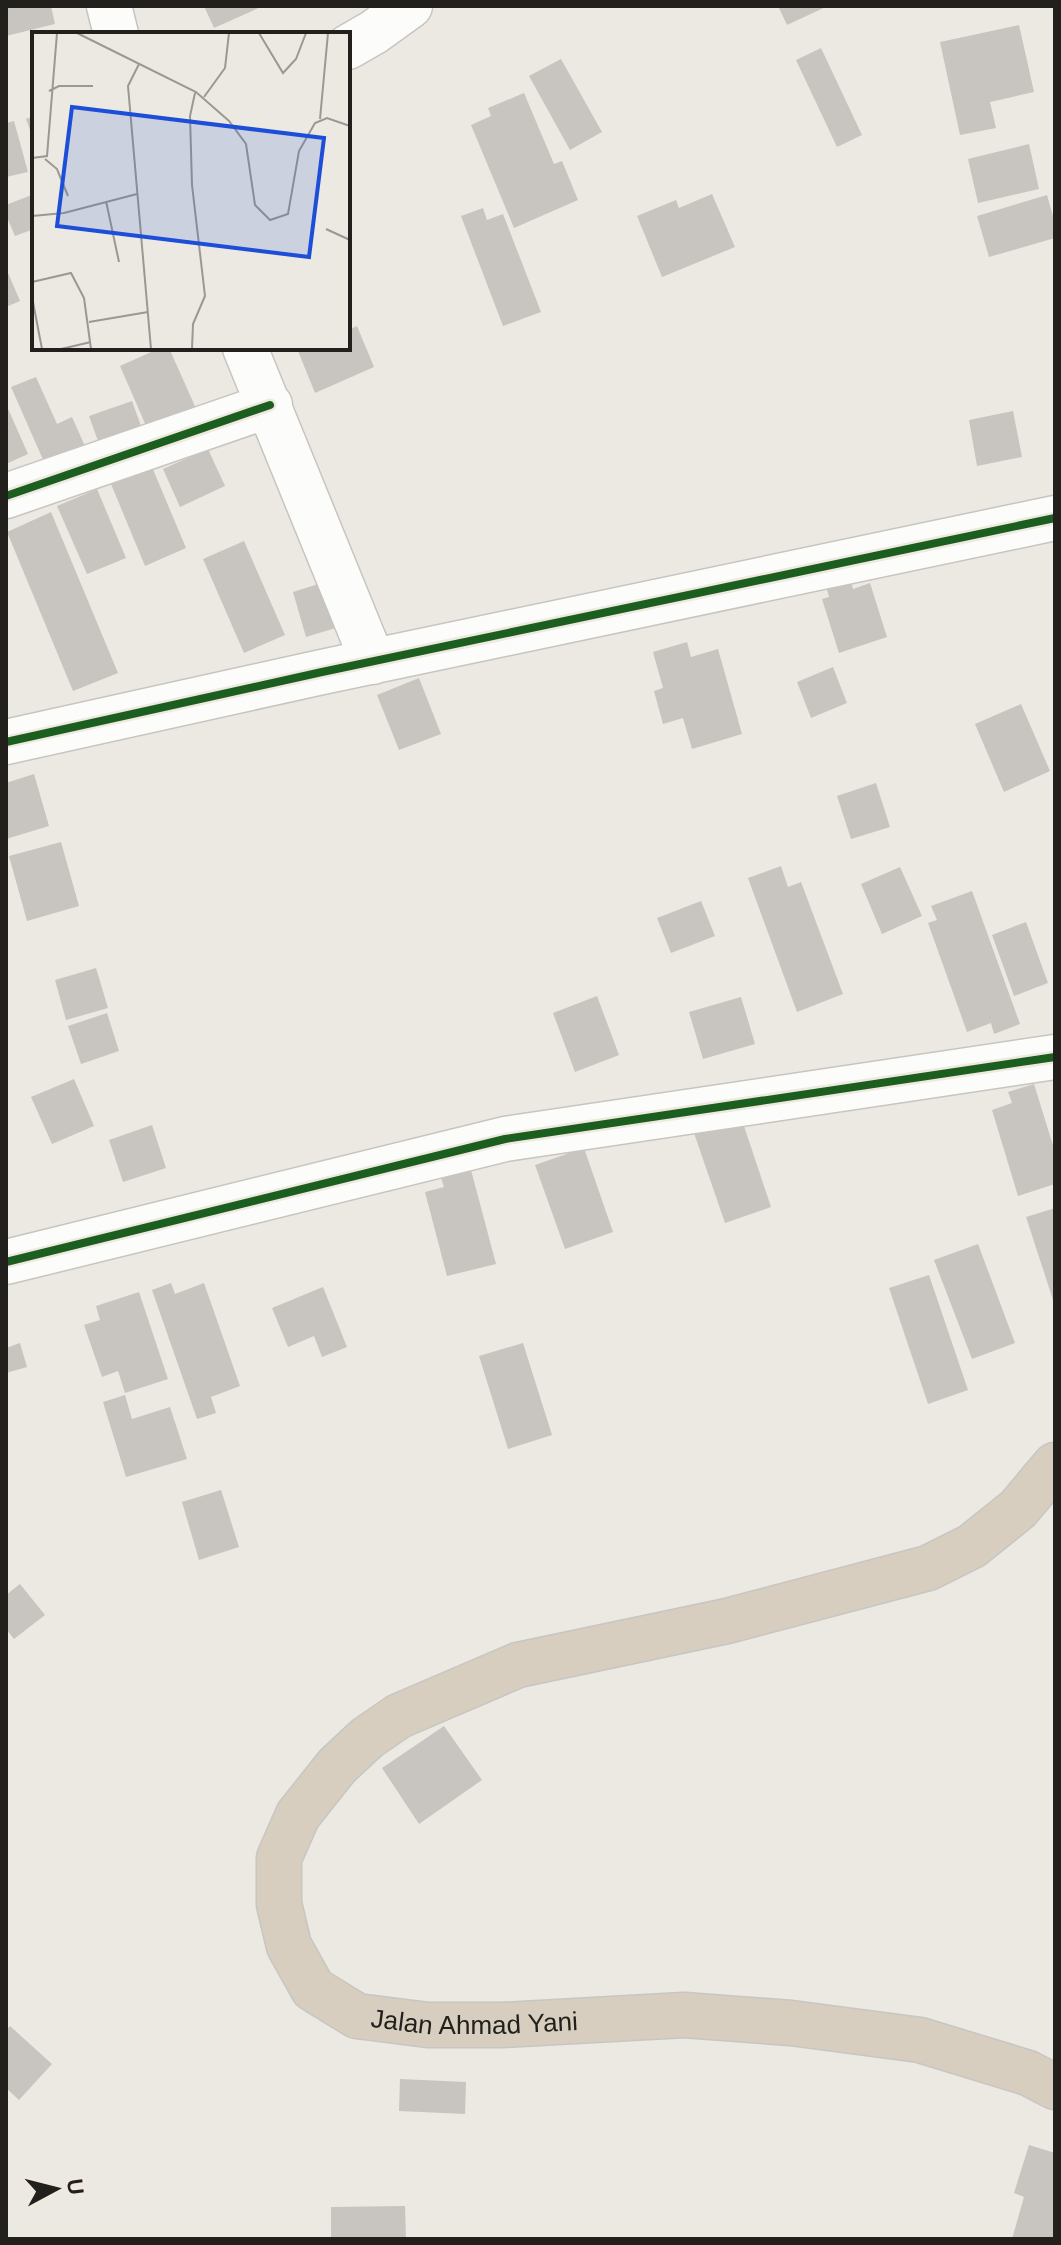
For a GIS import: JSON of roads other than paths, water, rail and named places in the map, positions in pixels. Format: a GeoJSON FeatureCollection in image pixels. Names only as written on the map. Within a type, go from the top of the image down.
{"type":"FeatureCollection","features":[{"type":"Feature","properties":{"kind":"highway","name":"Jalan Ahmad Yani"},"geometry":{"type":"LineString","coordinates":[[1055,1465],[1018,1509],[972,1546],[928,1568],[727,1621],[518,1665],[399,1716],[367,1738],[337,1766],[298,1815],[279,1858],[279,1904],[289,1946],[313,1989],[357,2016],[428,2025],[502,2025],[684,2015],[791,2023],[920,2040],[1028,2073],[1055,2087]]}},
{"type":"Feature","properties":{"kind":"street"},"geometry":{"type":"LineString","coordinates":[[109,6],[116,32]]}},
{"type":"Feature","properties":{"kind":"street"},"geometry":{"type":"LineString","coordinates":[[350,46],[410,6]]}},
{"type":"Feature","properties":{"kind":"street"},"geometry":{"type":"LineString","coordinates":[[246,350],[373,662]]}},
{"type":"Feature","properties":{"kind":"street"},"geometry":{"type":"LineString","coordinates":[[6,496],[270,405]]}},
{"type":"Feature","properties":{"kind":"street"},"geometry":{"type":"LineString","coordinates":[[6,742],[1055,518]]}},
{"type":"Feature","properties":{"kind":"street"},"geometry":{"type":"LineString","coordinates":[[6,1262],[505,1139],[1055,1057]]}}]}
